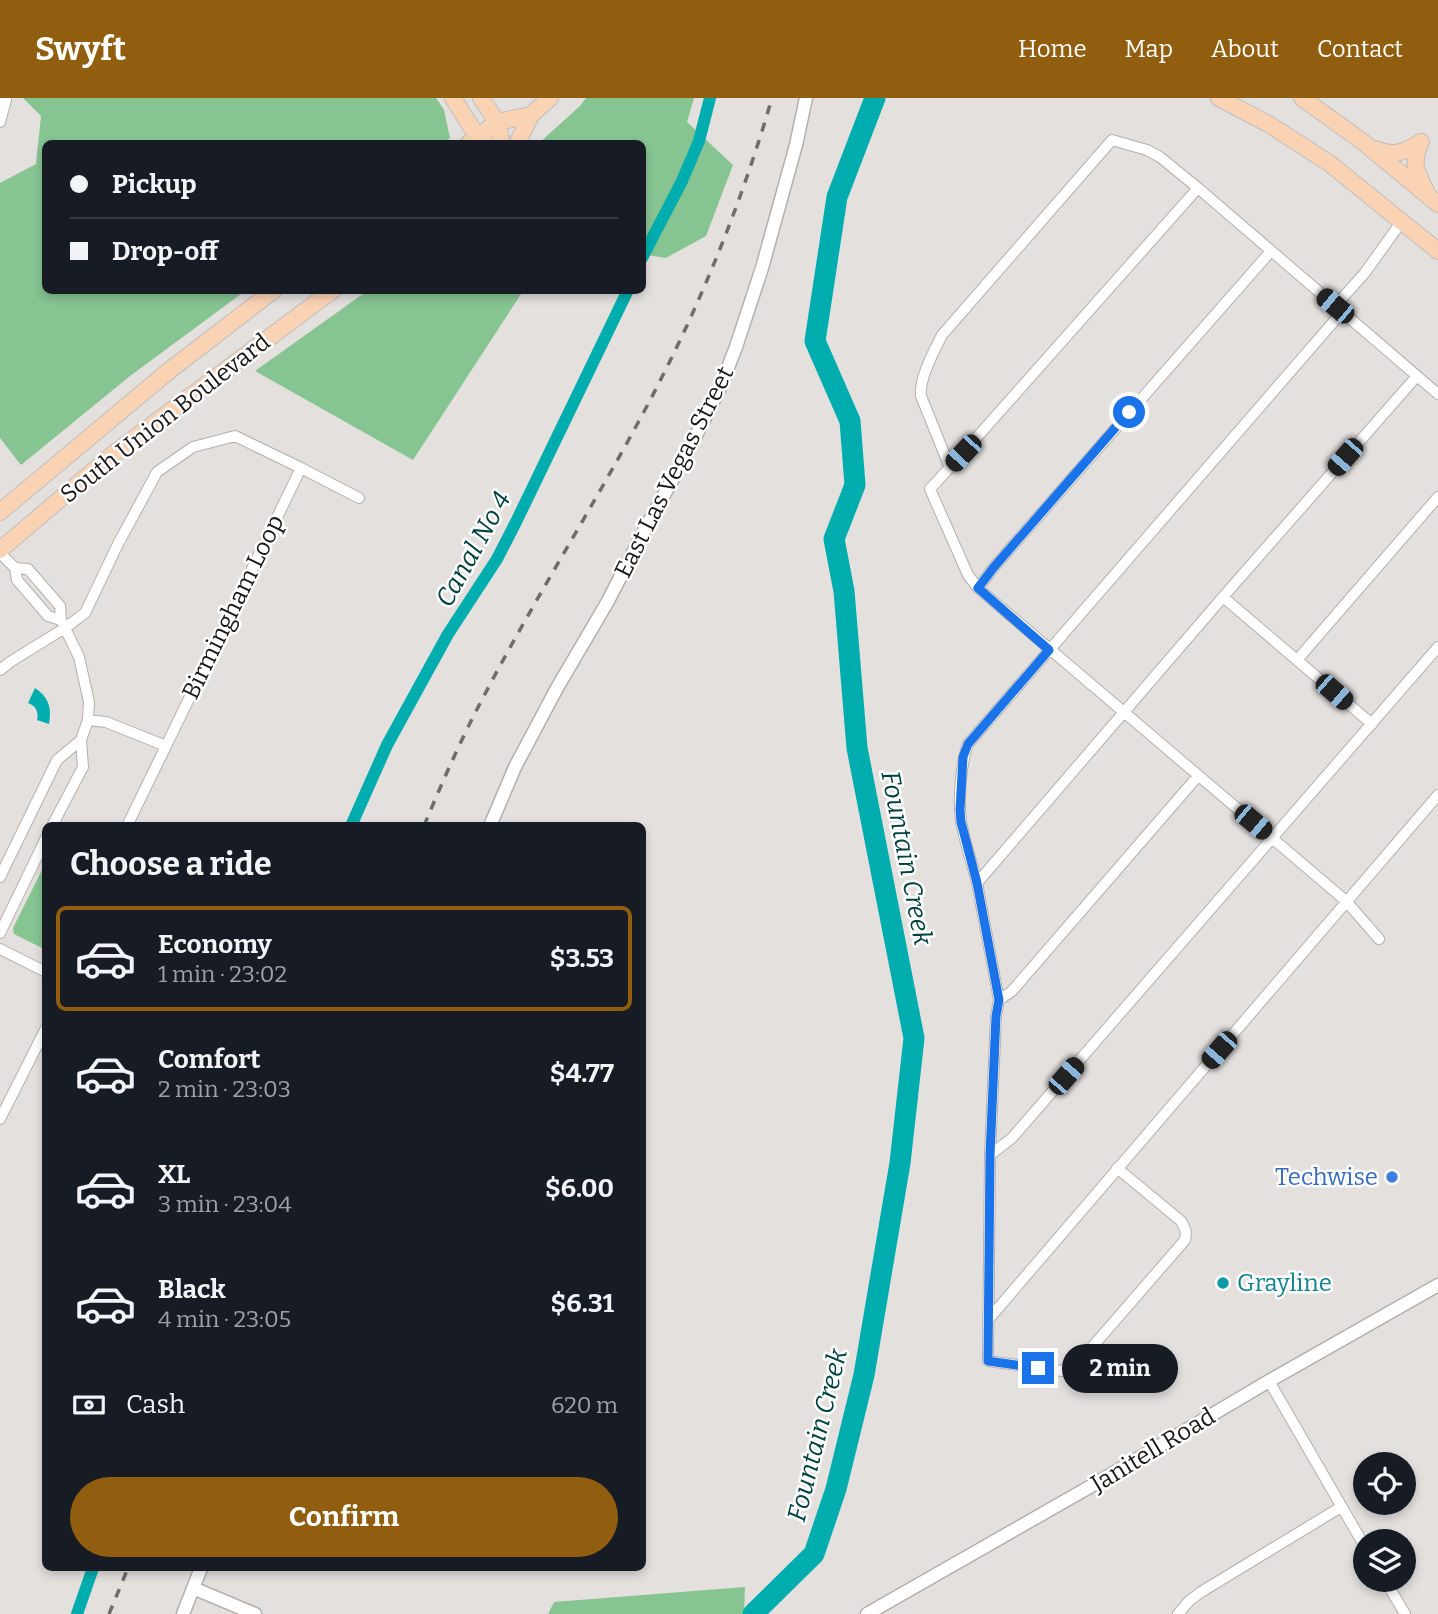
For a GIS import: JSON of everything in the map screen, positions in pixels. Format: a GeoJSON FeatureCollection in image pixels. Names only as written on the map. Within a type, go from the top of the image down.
{"type":"FeatureCollection","features":[{"type":"Feature","properties":{"kind":"main road"},"geometry":{"type":"LineString","coordinates":[[453,98],[477,140]]}},
{"type":"Feature","properties":{"kind":"main road"},"geometry":{"type":"LineString","coordinates":[[481,98],[497,122],[501,140]]}},
{"type":"Feature","properties":{"kind":"main road"},"geometry":{"type":"LineString","coordinates":[[519,140],[531,115],[550,98]]}},
{"type":"Feature","properties":{"kind":"main road"},"geometry":{"type":"LineString","coordinates":[[1219,98],[1270,125],[1329,163],[1438,251]]}},
{"type":"Feature","properties":{"kind":"main road"},"geometry":{"type":"LineString","coordinates":[[1302,98],[1363,142],[1433,200]]}},
{"type":"Feature","properties":{"kind":"main road"},"geometry":{"type":"LineString","coordinates":[[479,140],[497,122],[531,115]]}},
{"type":"Feature","properties":{"kind":"main road"},"geometry":{"type":"LineString","coordinates":[[1363,142],[1387,153],[1405,152],[1421,142],[1415,161],[1420,180],[1433,200]]}},
{"type":"Feature","properties":{"kind":"main road","name":"South Union Boulevard"},"geometry":{"type":"LineString","coordinates":[[0,512],[170,370],[269,294]]}},
{"type":"Feature","properties":{"kind":"main road","name":"South Union Boulevard"},"geometry":{"type":"LineString","coordinates":[[0,552],[112,455],[328,294]]}},
{"type":"Feature","properties":{"kind":"street"},"geometry":{"type":"LineString","coordinates":[[0,122],[6,100],[1,98]]}},
{"type":"Feature","properties":{"kind":"street","name":"East Las Vegas Street"},"geometry":{"type":"LineString","coordinates":[[492,822],[515,767],[608,601],[720,388],[762,268],[806,98]]}},
{"type":"Feature","properties":{"kind":"street"},"geometry":{"type":"LineString","coordinates":[[950,468],[920,396],[920,387],[938,342],[1112,140],[1147,150],[1160,157],[1438,394]]}},
{"type":"Feature","properties":{"kind":"street"},"geometry":{"type":"LineString","coordinates":[[1198,188],[930,489],[968,575],[978,588],[1346,901],[1379,939]]}},
{"type":"Feature","properties":{"kind":"street"},"geometry":{"type":"LineString","coordinates":[[1117,1168],[1181,1221],[1185,1227],[1185,1240],[1074,1368],[1069,1371],[988,1361],[990,1155],[999,1000],[977,883],[961,822],[963,757],[968,744],[1338,309],[1402,221]]}},
{"type":"Feature","properties":{"kind":"street"},"geometry":{"type":"LineString","coordinates":[[978,588],[1271,251]]}},
{"type":"Feature","properties":{"kind":"street"},"geometry":{"type":"LineString","coordinates":[[977,883],[1417,376]]}},
{"type":"Feature","properties":{"kind":"street"},"geometry":{"type":"LineString","coordinates":[[0,670],[63,624],[85,613],[157,472],[193,447],[235,436],[359,498]]}},
{"type":"Feature","properties":{"kind":"street","name":"Birmingham Loop"},"geometry":{"type":"LineString","coordinates":[[129,822],[301,468]]}},
{"type":"Feature","properties":{"kind":"street"},"geometry":{"type":"LineString","coordinates":[[1297,660],[1438,497]]}},
{"type":"Feature","properties":{"kind":"street"},"geometry":{"type":"LineString","coordinates":[[0,552],[15,568],[17,579],[47,616],[63,624]]}},
{"type":"Feature","properties":{"kind":"street"},"geometry":{"type":"LineString","coordinates":[[15,568],[28,569],[60,606],[63,624],[79,657],[89,702],[88,720],[81,740],[83,767],[54,822]]}},
{"type":"Feature","properties":{"kind":"street"},"geometry":{"type":"LineString","coordinates":[[1223,597],[1371,724]]}},
{"type":"Feature","properties":{"kind":"street"},"geometry":{"type":"LineString","coordinates":[[990,1155],[1012,1138],[1438,647]]}},
{"type":"Feature","properties":{"kind":"street"},"geometry":{"type":"LineString","coordinates":[[88,720],[106,722],[166,746]]}},
{"type":"Feature","properties":{"kind":"street"},"geometry":{"type":"LineString","coordinates":[[0,877],[57,760],[81,740]]}},
{"type":"Feature","properties":{"kind":"street"},"geometry":{"type":"LineString","coordinates":[[999,1000],[1012,991],[1198,776]]}},
{"type":"Feature","properties":{"kind":"street"},"geometry":{"type":"LineString","coordinates":[[988,1321],[1438,795]]}},
{"type":"Feature","properties":{"kind":"street"},"geometry":{"type":"LineString","coordinates":[[0,933],[42,846]]}},
{"type":"Feature","properties":{"kind":"street"},"geometry":{"type":"LineString","coordinates":[[0,949],[42,970]]}},
{"type":"Feature","properties":{"kind":"street"},"geometry":{"type":"LineString","coordinates":[[0,1119],[42,1036]]}},
{"type":"Feature","properties":{"kind":"street","name":"Janitell Road"},"geometry":{"type":"LineString","coordinates":[[867,1614],[1438,1285]]}},
{"type":"Feature","properties":{"kind":"street"},"geometry":{"type":"LineString","coordinates":[[1269,1381],[1354,1529]]}},
{"type":"Feature","properties":{"kind":"street"},"geometry":{"type":"LineString","coordinates":[[1178,1614],[1201,1592],[1341,1507]]}},
{"type":"Feature","properties":{"kind":"street"},"geometry":{"type":"LineString","coordinates":[[183,1614],[200,1571]]}},
{"type":"Feature","properties":{"kind":"street"},"geometry":{"type":"LineString","coordinates":[[193,1588],[255,1614]]}},
{"type":"Feature","properties":{"kind":"street"},"geometry":{"type":"LineString","coordinates":[[1392,1592],[1405,1614]]}},
{"type":"Feature","properties":{"kind":"green space"},"geometry":{"type":"Polygon","coordinates":[[[23,98],[436,98],[444,110],[450,138],[42,140],[42,294],[241,294],[130,376],[21,465],[0,438],[0,183],[36,164],[41,116],[23,98]]]}},
{"type":"Feature","properties":{"kind":"green space"},"geometry":{"type":"Polygon","coordinates":[[[586,98],[694,98],[687,122],[733,165],[706,236],[666,258],[646,255],[646,140],[542,140],[586,98]]]}},
{"type":"Feature","properties":{"kind":"green space"},"geometry":{"type":"Polygon","coordinates":[[[363,294],[521,294],[413,460],[255,371],[363,294]]]}},
{"type":"Feature","properties":{"kind":"green space"},"geometry":{"type":"Polygon","coordinates":[[[42,870],[42,948],[14,934],[13,928],[42,870]]]}},
{"type":"Feature","properties":{"kind":"green space"},"geometry":{"type":"Polygon","coordinates":[[[745,1587],[744,1614],[548,1614],[554,1602],[745,1587]]]}},
{"type":"Feature","properties":{"kind":"water"},"geometry":{"type":"Polygon","coordinates":[[[35,688],[44,695],[48,704],[49,724],[37,720],[36,710],[28,703],[35,688]]]}},
{"type":"Feature","properties":{"kind":"waterway","name":"Canal No 4"},"geometry":{"type":"LineString","coordinates":[[646,250],[682,181],[699,141],[710,98]]}},
{"type":"Feature","properties":{"kind":"waterway","name":"Fountain Creek"},"geometry":{"type":"LineString","coordinates":[[753,1614],[814,1554],[836,1489],[864,1375],[900,1163],[914,1038],[857,748],[844,591],[834,539],[855,485],[850,421],[815,341],[837,197],[875,98]]}},
{"type":"Feature","properties":{"kind":"waterway","name":"Canal No 4"},"geometry":{"type":"LineString","coordinates":[[353,822],[387,745],[448,634],[497,559],[626,294]]}},
{"type":"Feature","properties":{"kind":"waterway","name":"Canal No 4"},"geometry":{"type":"LineString","coordinates":[[77,1614],[92,1571]]}},
{"type":"Feature","properties":{"kind":"railway"},"geometry":{"type":"LineString","coordinates":[[426,822],[486,692],[628,442],[684,332],[733,217],[772,98]]}},
{"type":"Feature","properties":{"kind":"railway"},"geometry":{"type":"LineString","coordinates":[[109,1614],[127,1571]]}},
{"type":"Feature","properties":{"kind":"place","name":"Techwise"},"geometry":{"type":"Point","coordinates":[1392,1177]}},
{"type":"Feature","properties":{"kind":"place","name":"Grayline"},"geometry":{"type":"Point","coordinates":[1223,1283]}},
{"type":"Feature","properties":{"kind":"route"},"geometry":{"type":"LineString","coordinates":[[1038,1368],[988,1361],[990,1155],[999,1000],[960,810],[963,757],[968,744],[1049,650],[978,588],[1129,412]]}}]}
